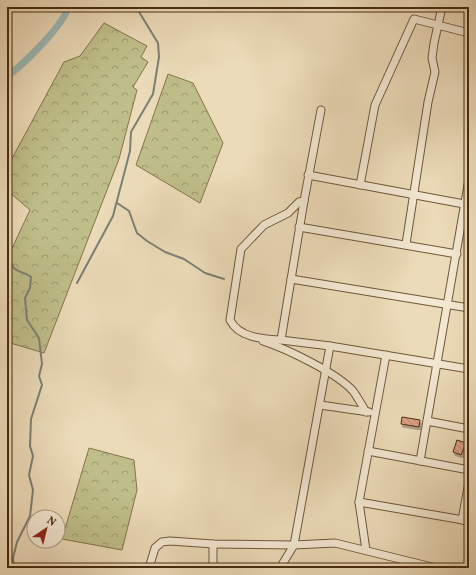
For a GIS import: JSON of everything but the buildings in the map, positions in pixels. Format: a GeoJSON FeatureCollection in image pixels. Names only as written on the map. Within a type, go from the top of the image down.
{"type":"FeatureCollection","features":[{"type":"Feature","properties":{"kind":"street"},"geometry":{"type":"LineString","coordinates":[[406,244],[428,102],[435,72],[432,58],[442,7]]}},
{"type":"Feature","properties":{"kind":"street"},"geometry":{"type":"LineString","coordinates":[[360,185],[375,105],[414,19],[469,33]]}},
{"type":"Feature","properties":{"kind":"street"},"geometry":{"type":"LineString","coordinates":[[281,340],[308,175],[321,110]]}},
{"type":"Feature","properties":{"kind":"street"},"geometry":{"type":"LineString","coordinates":[[308,175],[464,204]]}},
{"type":"Feature","properties":{"kind":"street"},"geometry":{"type":"LineString","coordinates":[[420,461],[469,179]]}},
{"type":"Feature","properties":{"kind":"street"},"geometry":{"type":"LineString","coordinates":[[304,201],[299,202],[288,213],[264,225],[240,252],[230,320],[235,328],[248,336],[300,356],[326,373],[352,391],[366,412]]}},
{"type":"Feature","properties":{"kind":"street"},"geometry":{"type":"LineString","coordinates":[[299,227],[406,244],[456,254]]}},
{"type":"Feature","properties":{"kind":"street"},"geometry":{"type":"LineString","coordinates":[[291,279],[469,308]]}},
{"type":"Feature","properties":{"kind":"street"},"geometry":{"type":"LineString","coordinates":[[244,333],[258,338],[330,346],[469,369]]}},
{"type":"Feature","properties":{"kind":"street"},"geometry":{"type":"LineString","coordinates":[[280,568],[294,545],[330,346]]}},
{"type":"Feature","properties":{"kind":"street"},"geometry":{"type":"LineString","coordinates":[[366,550],[359,502],[386,355]]}},
{"type":"Feature","properties":{"kind":"street"},"geometry":{"type":"LineString","coordinates":[[320,405],[375,413]]}},
{"type":"Feature","properties":{"kind":"street"},"geometry":{"type":"LineString","coordinates":[[427,422],[469,429]]}},
{"type":"Feature","properties":{"kind":"street"},"geometry":{"type":"LineString","coordinates":[[368,451],[469,470]]}},
{"type":"Feature","properties":{"kind":"street"},"geometry":{"type":"LineString","coordinates":[[359,502],[466,521],[469,482]]}},
{"type":"Feature","properties":{"kind":"street"},"geometry":{"type":"LineString","coordinates":[[149,568],[155,548],[162,542],[294,545],[335,543],[366,550],[401,564],[436,568]]}},
{"type":"Feature","properties":{"kind":"street"},"geometry":{"type":"LineString","coordinates":[[213,544],[214,568]]}},
{"type":"Feature","properties":{"kind":"green space"},"geometry":{"type":"Polygon","coordinates":[[[104,23],[147,46],[141,57],[148,62],[133,87],[137,90],[119,159],[44,353],[7,342],[7,259],[30,210],[7,190],[9,164],[64,62],[80,56],[104,23]]]}},
{"type":"Feature","properties":{"kind":"green space"},"geometry":{"type":"Polygon","coordinates":[[[168,74],[193,83],[223,143],[200,203],[136,165],[168,74]]]}},
{"type":"Feature","properties":{"kind":"green space"},"geometry":{"type":"Polygon","coordinates":[[[89,448],[134,460],[137,490],[122,550],[66,540],[66,526],[89,448]]]}},
{"type":"Feature","properties":{"kind":"waterway"},"geometry":{"type":"LineString","coordinates":[[7,76],[32,55],[51,34],[65,15],[68,7]]}},
{"type":"Feature","properties":{"kind":"waterway"},"geometry":{"type":"LineString","coordinates":[[77,283],[113,216],[130,151],[131,132],[153,94],[159,57],[158,43],[136,7]]}},
{"type":"Feature","properties":{"kind":"waterway"},"geometry":{"type":"LineString","coordinates":[[117,203],[129,211],[137,233],[147,241],[165,252],[184,259],[205,273],[224,279]]}},
{"type":"Feature","properties":{"kind":"waterway"},"geometry":{"type":"LineString","coordinates":[[7,247],[14,268],[31,277],[30,288],[25,298],[27,320],[39,338],[42,364],[39,376],[42,385],[31,419],[30,446],[33,456],[29,475],[33,490],[30,516],[17,542],[13,558],[14,568]]}}]}
